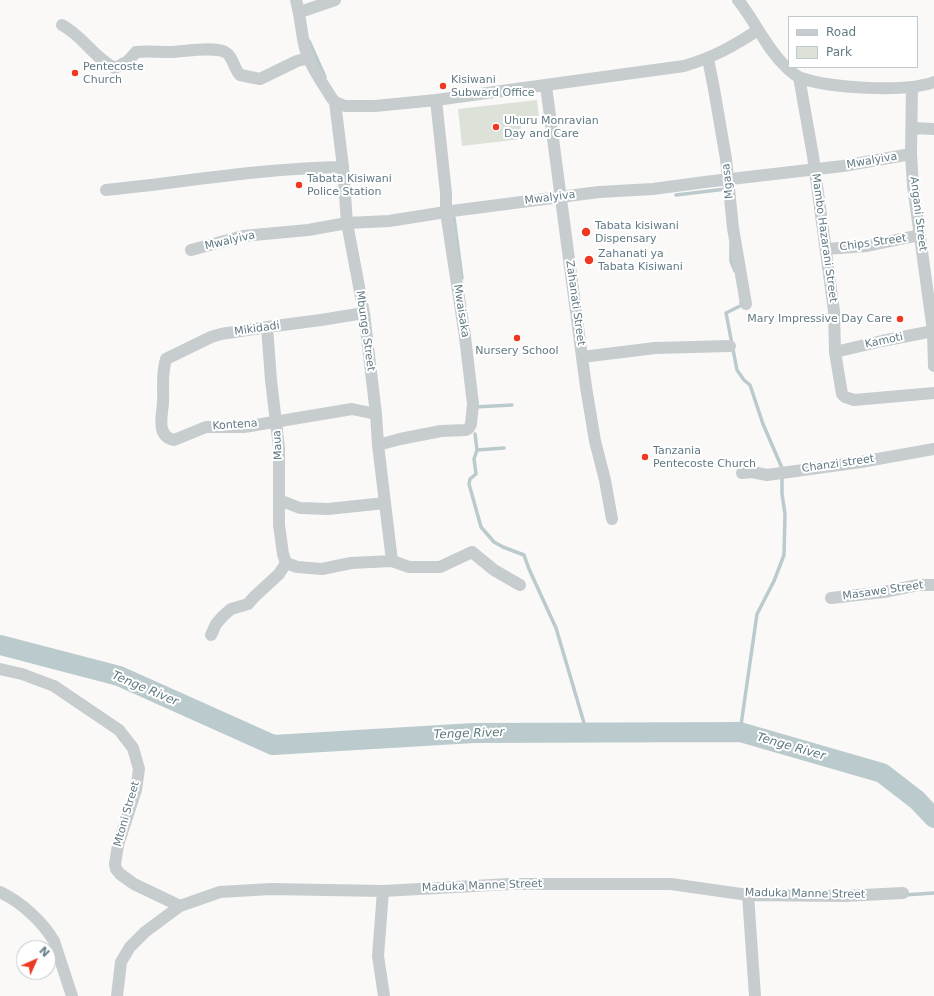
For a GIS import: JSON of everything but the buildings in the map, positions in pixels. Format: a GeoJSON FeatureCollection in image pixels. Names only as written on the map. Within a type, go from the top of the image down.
{"type":"FeatureCollection","features":[{"type":"Feature","properties":{"kind":"street"},"geometry":{"type":"LineString","coordinates":[[296,0],[300,12],[304,45],[309,58],[320,79],[335,102],[345,106],[376,106],[436,100],[684,66],[708,59],[733,47],[758,30]]}},
{"type":"Feature","properties":{"kind":"street"},"geometry":{"type":"LineString","coordinates":[[300,12],[335,0]]}},
{"type":"Feature","properties":{"kind":"street"},"geometry":{"type":"LineString","coordinates":[[738,0],[774,54],[786,67],[799,77],[815,82],[870,88],[912,86],[934,82]]}},
{"type":"Feature","properties":{"kind":"street"},"geometry":{"type":"LineString","coordinates":[[62,25],[77,34],[108,65],[115,68],[128,61],[136,52],[200,50],[217,51],[225,52],[229,56],[240,75],[260,79],[297,61],[309,58]]}},
{"type":"Feature","properties":{"kind":"street","name":"Mgasa"},"geometry":{"type":"LineString","coordinates":[[708,59],[714,89],[728,180],[733,228],[746,304]]}},
{"type":"Feature","properties":{"kind":"street","name":"Mambo Hazarani Street"},"geometry":{"type":"LineString","coordinates":[[799,77],[815,169],[826,249],[834,312],[835,352],[842,394],[845,397],[854,400],[934,393]]}},
{"type":"Feature","properties":{"kind":"street","name":"Zahanati Street"},"geometry":{"type":"LineString","coordinates":[[546,86],[582,357],[595,441],[605,480],[612,519]]}},
{"type":"Feature","properties":{"kind":"street","name":"Angani Street"},"geometry":{"type":"LineString","coordinates":[[912,86],[911,154],[913,186],[933,331],[934,366]]}},
{"type":"Feature","properties":{"kind":"street","name":"Mwaisaka"},"geometry":{"type":"LineString","coordinates":[[378,445],[441,431],[466,430],[471,424],[473,404],[465,336],[446,212],[446,192],[436,100]]}},
{"type":"Feature","properties":{"kind":"street","name":"Mbunge Street"},"geometry":{"type":"LineString","coordinates":[[335,102],[343,167],[347,223],[364,313],[392,561]]}},
{"type":"Feature","properties":{"kind":"street"},"geometry":{"type":"LineString","coordinates":[[912,128],[934,129]]}},
{"type":"Feature","properties":{"kind":"street","name":"Mwalyiva"},"geometry":{"type":"LineString","coordinates":[[191,250],[243,236],[308,230],[347,223],[389,221],[599,192],[653,189],[843,166],[911,154]]}},
{"type":"Feature","properties":{"kind":"street"},"geometry":{"type":"LineString","coordinates":[[106,190],[151,186],[203,178],[297,169],[343,167]]}},
{"type":"Feature","properties":{"kind":"street","name":"Chips Street"},"geometry":{"type":"LineString","coordinates":[[826,249],[867,246],[920,235]]}},
{"type":"Feature","properties":{"kind":"street","name":"Mikidadi"},"geometry":{"type":"LineString","coordinates":[[167,437],[163,432],[160,419],[163,403],[163,370],[166,360],[211,338],[233,332],[364,313]]}},
{"type":"Feature","properties":{"kind":"street","name":"Maua"},"geometry":{"type":"LineString","coordinates":[[268,327],[270,380],[279,448],[279,525],[283,554],[286,563]]}},
{"type":"Feature","properties":{"kind":"street","name":"Kamoti"},"geometry":{"type":"LineString","coordinates":[[835,352],[933,331]]}},
{"type":"Feature","properties":{"kind":"street"},"geometry":{"type":"LineString","coordinates":[[582,357],[655,348],[730,346]]}},
{"type":"Feature","properties":{"kind":"street","name":"Kontena"},"geometry":{"type":"LineString","coordinates":[[167,437],[174,440],[178,439],[188,433],[206,427],[244,427],[352,409],[376,414]]}},
{"type":"Feature","properties":{"kind":"street","name":"Chanzi street"},"geometry":{"type":"LineString","coordinates":[[742,472],[767,475],[861,462],[934,449]]}},
{"type":"Feature","properties":{"kind":"street"},"geometry":{"type":"LineString","coordinates":[[279,500],[300,508],[328,509],[385,503]]}},
{"type":"Feature","properties":{"kind":"street"},"geometry":{"type":"LineString","coordinates":[[211,635],[216,624],[228,611],[248,604],[279,574],[286,563],[297,567],[322,569],[351,563],[392,561],[409,567],[440,567],[470,552],[494,570],[520,585]]}},
{"type":"Feature","properties":{"kind":"street","name":"Masawe Street"},"geometry":{"type":"LineString","coordinates":[[832,598],[884,592],[918,585],[934,585]]}},
{"type":"Feature","properties":{"kind":"street","name":"Mtoni Street"},"geometry":{"type":"LineString","coordinates":[[0,669],[22,674],[54,686],[119,730],[133,748],[139,769],[134,795],[118,845],[114,864],[116,870],[134,884],[180,906]]}},
{"type":"Feature","properties":{"kind":"street","name":"Maduka Manne Street"},"geometry":{"type":"LineString","coordinates":[[117,996],[121,962],[130,947],[145,932],[180,906],[220,892],[271,889],[383,890],[510,884],[671,884],[748,895],[844,896],[903,893]]}},
{"type":"Feature","properties":{"kind":"street"},"geometry":{"type":"LineString","coordinates":[[383,890],[378,956],[384,996]]}},
{"type":"Feature","properties":{"kind":"street"},"geometry":{"type":"LineString","coordinates":[[0,892],[17,902],[49,933],[54,941],[72,996]]}},
{"type":"Feature","properties":{"kind":"street"},"geometry":{"type":"LineString","coordinates":[[748,895],[755,996]]}},
{"type":"Feature","properties":{"kind":"green space"},"geometry":{"type":"Polygon","coordinates":[[[537,100],[539,116],[520,118],[522,139],[462,146],[458,109],[537,100]]]}},
{"type":"Feature","properties":{"kind":"waterway"},"geometry":{"type":"LineString","coordinates":[[309,41],[325,77]]}},
{"type":"Feature","properties":{"kind":"waterway"},"geometry":{"type":"LineString","coordinates":[[676,195],[726,189]]}},
{"type":"Feature","properties":{"kind":"waterway"},"geometry":{"type":"LineString","coordinates":[[454,218],[462,278]]}},
{"type":"Feature","properties":{"kind":"waterway"},"geometry":{"type":"LineString","coordinates":[[731,244],[731,261],[735,271]]}},
{"type":"Feature","properties":{"kind":"waterway"},"geometry":{"type":"LineString","coordinates":[[740,732],[757,614],[774,581],[784,555],[785,514],[782,494],[782,468],[763,424],[750,385],[744,380],[737,370],[726,313],[742,305],[741,303]]}},
{"type":"Feature","properties":{"kind":"waterway"},"geometry":{"type":"LineString","coordinates":[[475,407],[512,405]]}},
{"type":"Feature","properties":{"kind":"waterway"},"geometry":{"type":"LineString","coordinates":[[475,434],[477,450],[474,459],[476,474],[470,479],[469,484],[481,527],[494,542],[524,555],[556,628],[587,733]]}},
{"type":"Feature","properties":{"kind":"waterway"},"geometry":{"type":"LineString","coordinates":[[477,450],[504,448]]}},
{"type":"Feature","properties":{"kind":"waterway","name":"Tenge River"},"geometry":{"type":"LineString","coordinates":[[0,645],[119,676],[273,745],[474,733],[740,732],[882,773],[917,800],[934,818]]}},
{"type":"Feature","properties":{"kind":"waterway"},"geometry":{"type":"LineString","coordinates":[[904,895],[934,893]]}},
{"type":"Feature","properties":{"kind":"place","name":"Pentecoste Church"},"geometry":{"type":"Point","coordinates":[75,73]}},
{"type":"Feature","properties":{"kind":"place","name":"Kisiwani Subward Office"},"geometry":{"type":"Point","coordinates":[443,86]}},
{"type":"Feature","properties":{"kind":"place","name":"Uhuru Monravian Day and Care"},"geometry":{"type":"Point","coordinates":[496,127]}},
{"type":"Feature","properties":{"kind":"place","name":"Tabata Kisiwani Police Station"},"geometry":{"type":"Point","coordinates":[299,185]}},
{"type":"Feature","properties":{"kind":"place","name":"Tabata kisiwani Dispensary"},"geometry":{"type":"Point","coordinates":[586,232]}},
{"type":"Feature","properties":{"kind":"place","name":"Zahanati ya Tabata Kisiwani"},"geometry":{"type":"Point","coordinates":[589,260]}},
{"type":"Feature","properties":{"kind":"place","name":"Mary Impressive Day Care"},"geometry":{"type":"Point","coordinates":[900,319]}},
{"type":"Feature","properties":{"kind":"place","name":"Nursery School"},"geometry":{"type":"Point","coordinates":[517,338]}},
{"type":"Feature","properties":{"kind":"place","name":"Tanzania Pentecoste Church"},"geometry":{"type":"Point","coordinates":[645,457]}}]}
